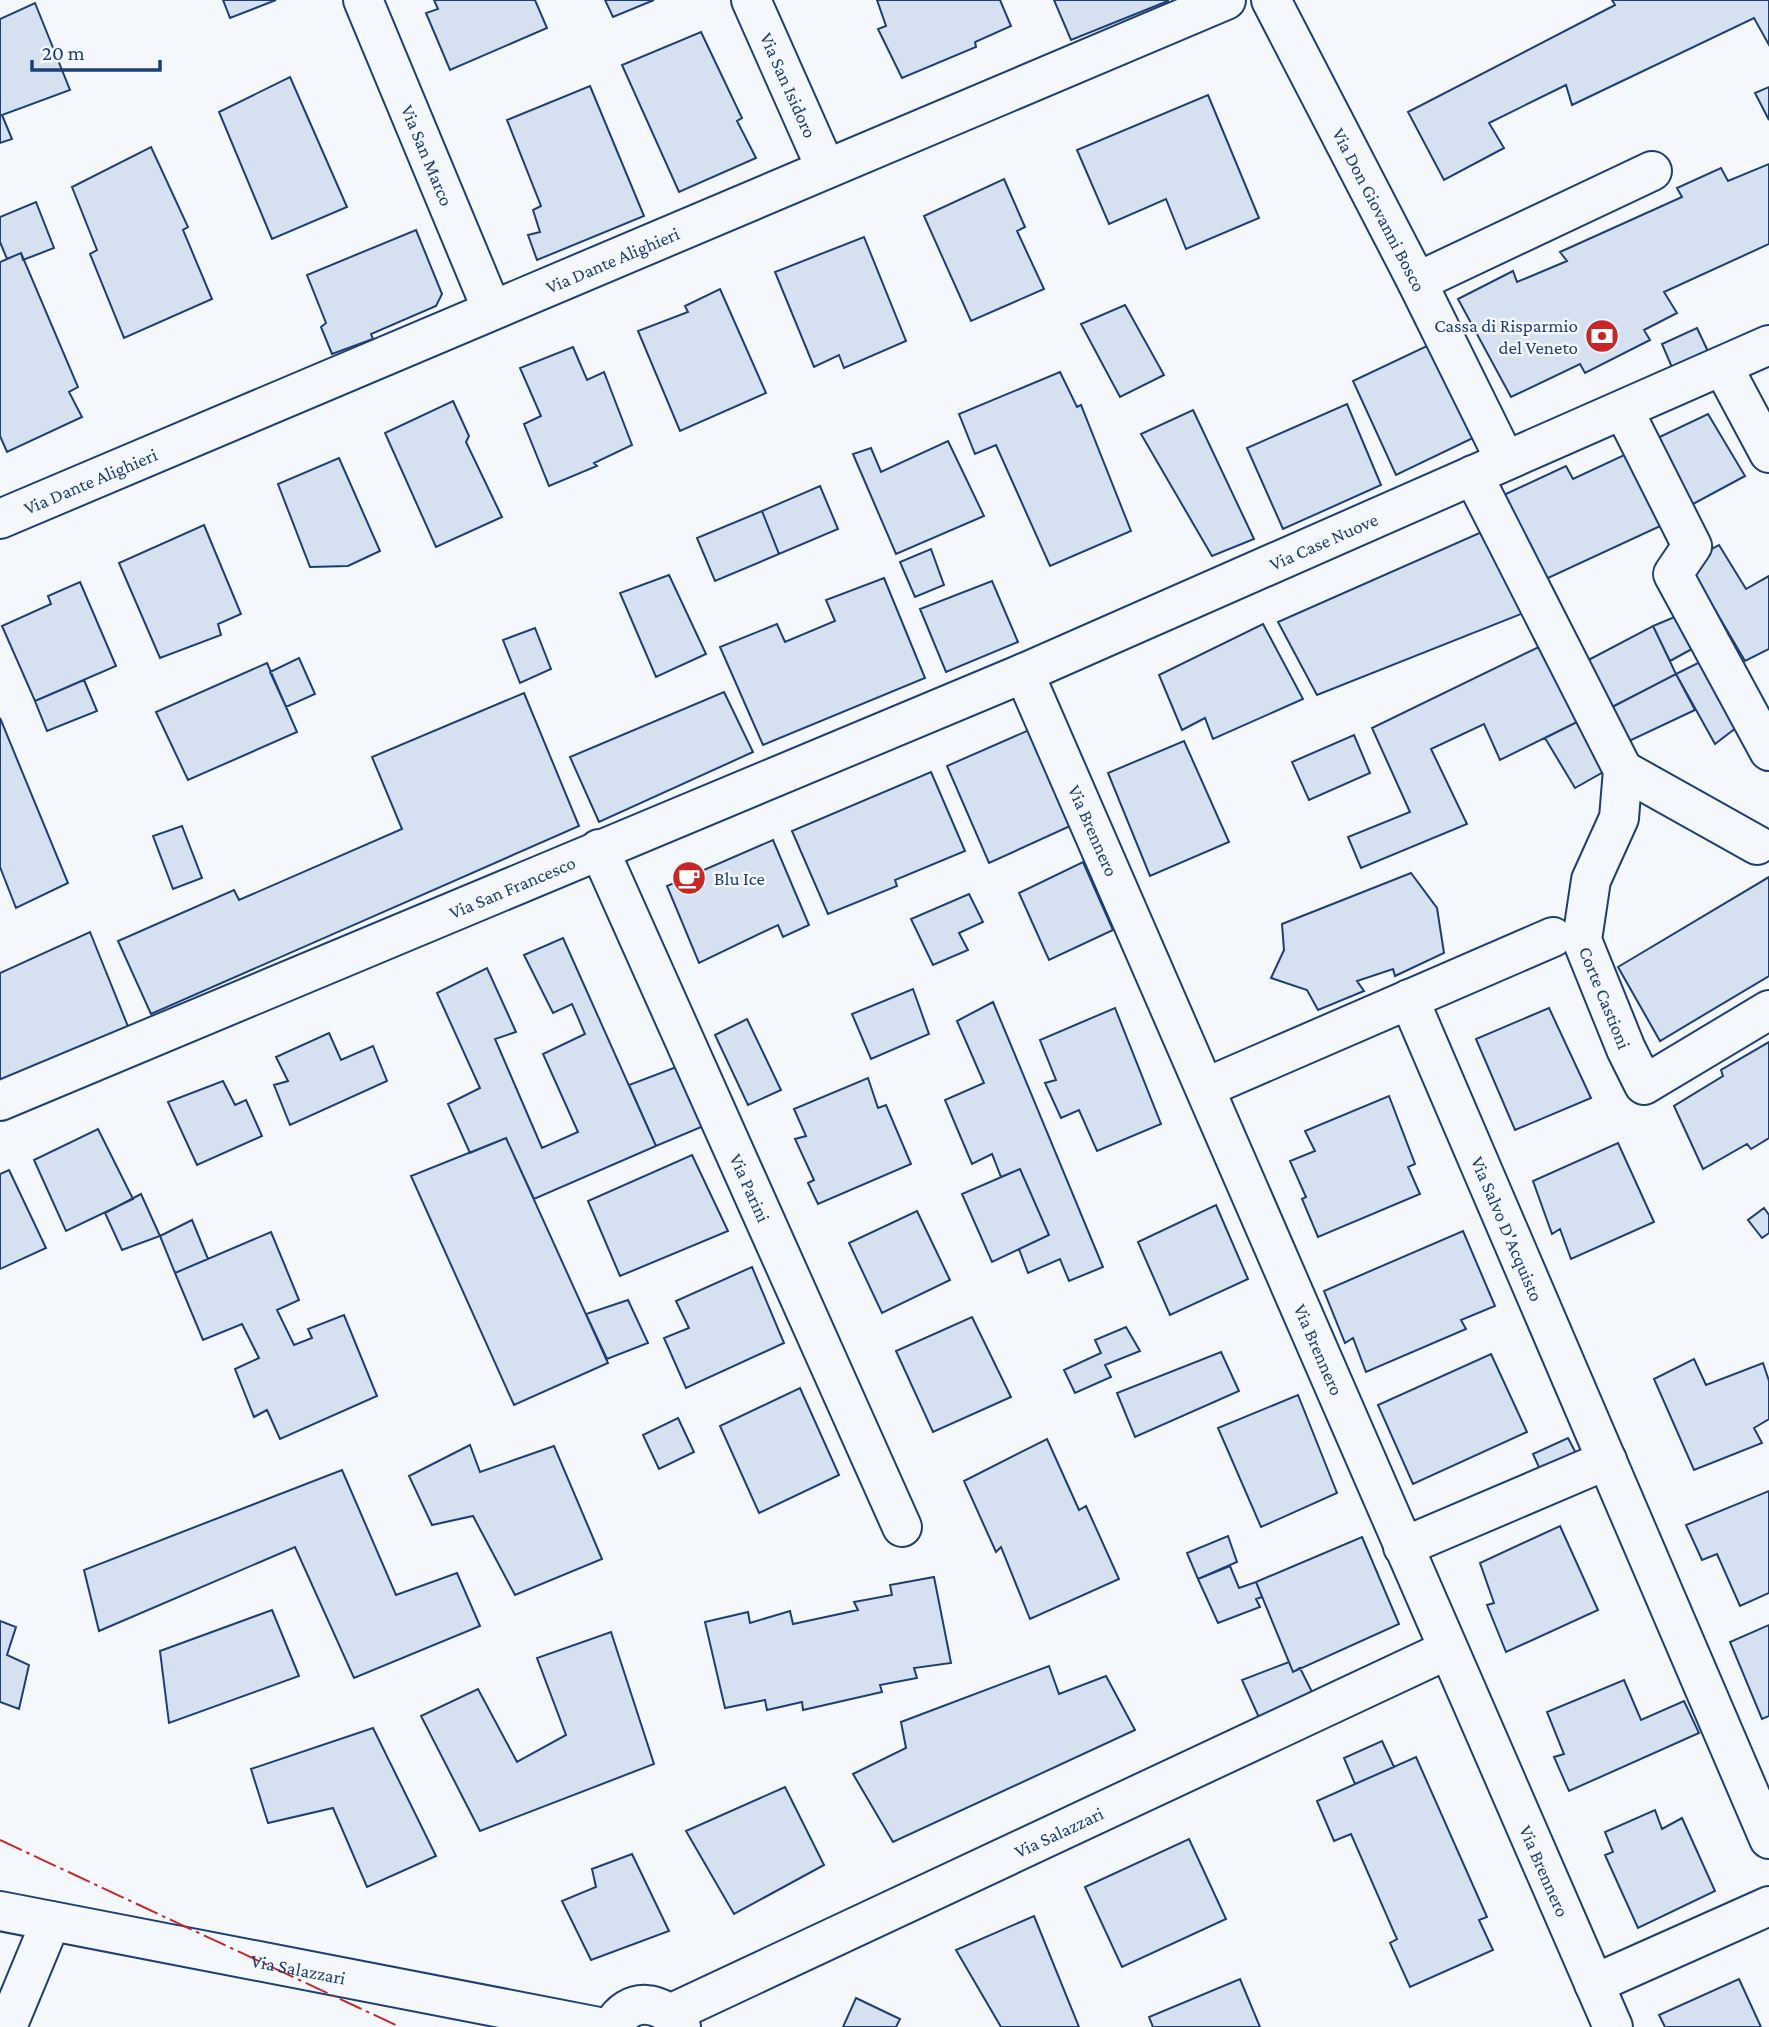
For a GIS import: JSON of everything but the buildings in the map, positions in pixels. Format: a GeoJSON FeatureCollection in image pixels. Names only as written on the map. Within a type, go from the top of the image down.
{"type":"FeatureCollection","features":[{"type":"Feature","properties":{"kind":"street","name":"Via San Marco"},"geometry":{"type":"LineString","coordinates":[[363,0],[492,310]]}},
{"type":"Feature","properties":{"kind":"street","name":"Via San Isidoro"},"geometry":{"type":"LineString","coordinates":[[751,0],[826,169]]}},
{"type":"Feature","properties":{"kind":"street","name":"Via Dante Alighieri"},"geometry":{"type":"LineString","coordinates":[[0,519],[1226,0]]}},
{"type":"Feature","properties":{"kind":"street","name":"Via Don Giovanni Bosco"},"geometry":{"type":"LineString","coordinates":[[1271,0],[1417,282],[1489,468]]}},
{"type":"Feature","properties":{"kind":"street"},"geometry":{"type":"LineString","coordinates":[[1417,282],[1652,171]]}},
{"type":"Feature","properties":{"kind":"street","name":"Via Case Nuove"},"geometry":{"type":"LineString","coordinates":[[1024,673],[1723,368],[1769,345]]}},
{"type":"Feature","properties":{"kind":"street"},"geometry":{"type":"LineString","coordinates":[[1723,368],[1769,453]]}},
{"type":"Feature","properties":{"kind":"street"},"geometry":{"type":"LineString","coordinates":[[1624,411],[1692,546],[1673,574],[1769,751]]}},
{"type":"Feature","properties":{"kind":"street"},"geometry":{"type":"LineString","coordinates":[[1489,468],[1623,770],[1757,845]]}},
{"type":"Feature","properties":{"kind":"street","name":"Via San Francesco"},"geometry":{"type":"LineString","coordinates":[[0,1101],[1024,673]]}},
{"type":"Feature","properties":{"kind":"street","name":"Via Brennero"},"geometry":{"type":"LineString","coordinates":[[1024,673],[1208,1087],[1447,1650],[1613,2027]]}},
{"type":"Feature","properties":{"kind":"street","name":"Corte Castioni"},"geometry":{"type":"LineString","coordinates":[[1623,770],[1619,818],[1591,880],[1582,940],[1626,1049],[1644,1084],[1769,1010]]}},
{"type":"Feature","properties":{"kind":"street","name":"Via Parini"},"geometry":{"type":"LineString","coordinates":[[599,849],[902,1527]]}},
{"type":"Feature","properties":{"kind":"street"},"geometry":{"type":"LineString","coordinates":[[1208,1087],[1553,937]]}},
{"type":"Feature","properties":{"kind":"street","name":"Via Salvo D'Acquisto"},"geometry":{"type":"LineString","coordinates":[[1409,999],[1769,1839]]}},
{"type":"Feature","properties":{"kind":"street"},"geometry":{"type":"LineString","coordinates":[[1403,1547],[1607,1460]]}},
{"type":"Feature","properties":{"kind":"street","name":"Via Salazzari"},"geometry":{"type":"LineString","coordinates":[[612,2027],[616,2020],[632,2007],[653,2004],[676,2020],[1447,1650]]}},
{"type":"Feature","properties":{"kind":"street"},"geometry":{"type":"LineString","coordinates":[[1594,1984],[1769,1906]]}},
{"type":"Feature","properties":{"kind":"street","name":"Via Salazzari"},"geometry":{"type":"LineString","coordinates":[[0,1911],[599,2027]]}},
{"type":"Feature","properties":{"kind":"street"},"geometry":{"type":"LineString","coordinates":[[7,2027],[51,1921]]}},
{"type":"Feature","properties":{"kind":"power"},"geometry":{"type":"LineString","coordinates":[[0,1840],[400,2027]]}},
{"type":"Feature","properties":{"kind":"place","name":"Cassa di Risparmio del Veneto"},"geometry":{"type":"Point","coordinates":[1602,336]}},
{"type":"Feature","properties":{"kind":"place","name":"Blu Ice"},"geometry":{"type":"Point","coordinates":[689,878]}}]}
